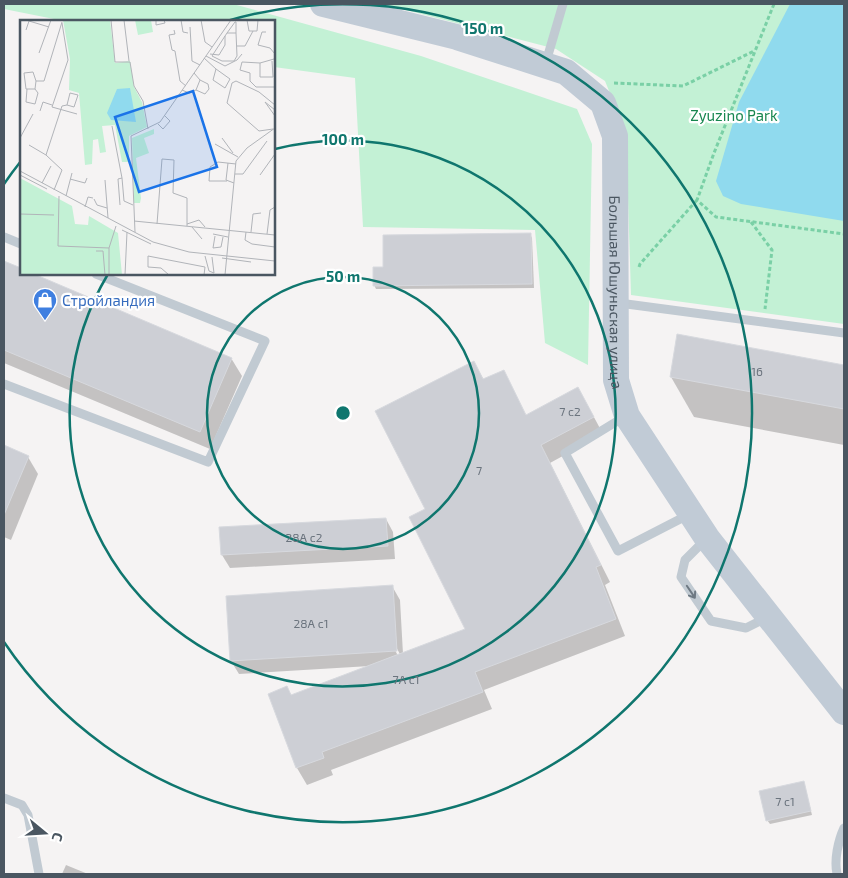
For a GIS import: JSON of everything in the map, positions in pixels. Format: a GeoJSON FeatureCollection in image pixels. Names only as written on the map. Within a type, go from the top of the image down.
{"type":"FeatureCollection","features":[{"type":"Feature","properties":{"kind":"street","name":"Большая Юшуньская улица"},"geometry":{"type":"LineString","coordinates":[[323,4],[457,37],[566,72],[602,103],[615,136],[616,380],[627,416],[707,538],[844,712]]}},
{"type":"Feature","properties":{"kind":"lane"},"geometry":{"type":"LineString","coordinates":[[546,65],[563,4]]}},
{"type":"Feature","properties":{"kind":"lane"},"geometry":{"type":"LineString","coordinates":[[4,237],[20,244]]}},
{"type":"Feature","properties":{"kind":"lane"},"geometry":{"type":"LineString","coordinates":[[4,384],[208,462],[265,341],[99,275]]}},
{"type":"Feature","properties":{"kind":"lane"},"geometry":{"type":"LineString","coordinates":[[616,302],[844,333]]}},
{"type":"Feature","properties":{"kind":"lane"},"geometry":{"type":"LineString","coordinates":[[627,416],[565,453],[618,551],[690,514]]}},
{"type":"Feature","properties":{"kind":"lane"},"geometry":{"type":"LineString","coordinates":[[707,538],[685,560],[681,577],[711,621],[746,628],[769,616]]}},
{"type":"Feature","properties":{"kind":"lane"},"geometry":{"type":"LineString","coordinates":[[4,798],[22,805],[28,815],[39,874]]}},
{"type":"Feature","properties":{"kind":"lane"},"geometry":{"type":"LineString","coordinates":[[837,874],[839,838],[844,828]]}},
{"type":"Feature","properties":{"kind":"path"},"geometry":{"type":"LineString","coordinates":[[640,264],[697,200],[774,4]]}},
{"type":"Feature","properties":{"kind":"path"},"geometry":{"type":"LineString","coordinates":[[610,83],[683,86],[755,50]]}},
{"type":"Feature","properties":{"kind":"path"},"geometry":{"type":"LineString","coordinates":[[697,200],[716,217],[844,234]]}},
{"type":"Feature","properties":{"kind":"path"},"geometry":{"type":"LineString","coordinates":[[751,222],[772,250],[763,322]]}},
{"type":"Feature","properties":{"kind":"path"},"geometry":{"type":"LineString","coordinates":[[639,255],[639,273]]}},
{"type":"Feature","properties":{"kind":"green space"},"geometry":{"type":"Polygon","coordinates":[[[4,4],[233,4],[421,56],[577,109],[592,144],[588,365],[545,343],[535,230],[363,227],[355,78],[275,67],[275,20],[59,20],[4,9],[4,4]]]}},
{"type":"Feature","properties":{"kind":"green space","name":"Zyuzino Park"},"geometry":{"type":"Polygon","coordinates":[[[383,4],[844,4],[844,324],[631,295],[626,133],[605,81],[556,49],[383,4]]]}},
{"type":"Feature","properties":{"kind":"water"},"geometry":{"type":"Polygon","coordinates":[[[790,4],[844,4],[844,221],[741,204],[723,196],[716,181],[739,102],[790,4]]]}},
{"type":"Feature","properties":{"kind":"building"},"geometry":{"type":"Polygon","coordinates":[[[531,233],[532,284],[373,286],[373,267],[383,267],[383,235],[531,233]]]}},
{"type":"Feature","properties":{"kind":"building"},"geometry":{"type":"Polygon","coordinates":[[[4,261],[20,268],[20,275],[36,275],[232,358],[200,432],[4,350],[4,261]]]}},
{"type":"Feature","properties":{"kind":"building"},"geometry":{"type":"Polygon","coordinates":[[[677,334],[844,365],[844,409],[670,377],[677,334]]]}},
{"type":"Feature","properties":{"kind":"building"},"geometry":{"type":"Polygon","coordinates":[[[474,361],[483,379],[504,370],[526,415],[578,387],[594,417],[541,445],[601,565],[596,567],[616,619],[475,672],[483,692],[322,752],[324,758],[296,768],[268,694],[287,686],[291,695],[465,629],[409,517],[425,509],[375,411],[474,361]]]}},
{"type":"Feature","properties":{"kind":"building"},"geometry":{"type":"Polygon","coordinates":[[[4,445],[29,456],[4,515],[4,445]]]}},
{"type":"Feature","properties":{"kind":"building"},"geometry":{"type":"Polygon","coordinates":[[[386,518],[388,546],[221,555],[219,527],[386,518]]]}},
{"type":"Feature","properties":{"kind":"building"},"geometry":{"type":"Polygon","coordinates":[[[393,585],[397,651],[230,661],[226,596],[393,585]]]}},
{"type":"Feature","properties":{"kind":"building"},"geometry":{"type":"Polygon","coordinates":[[[804,781],[811,811],[766,821],[759,791],[804,781]]]}},
{"type":"Feature","properties":{"kind":"place","name":"Стройландия"},"geometry":{"type":"Point","coordinates":[45,321]}}]}
